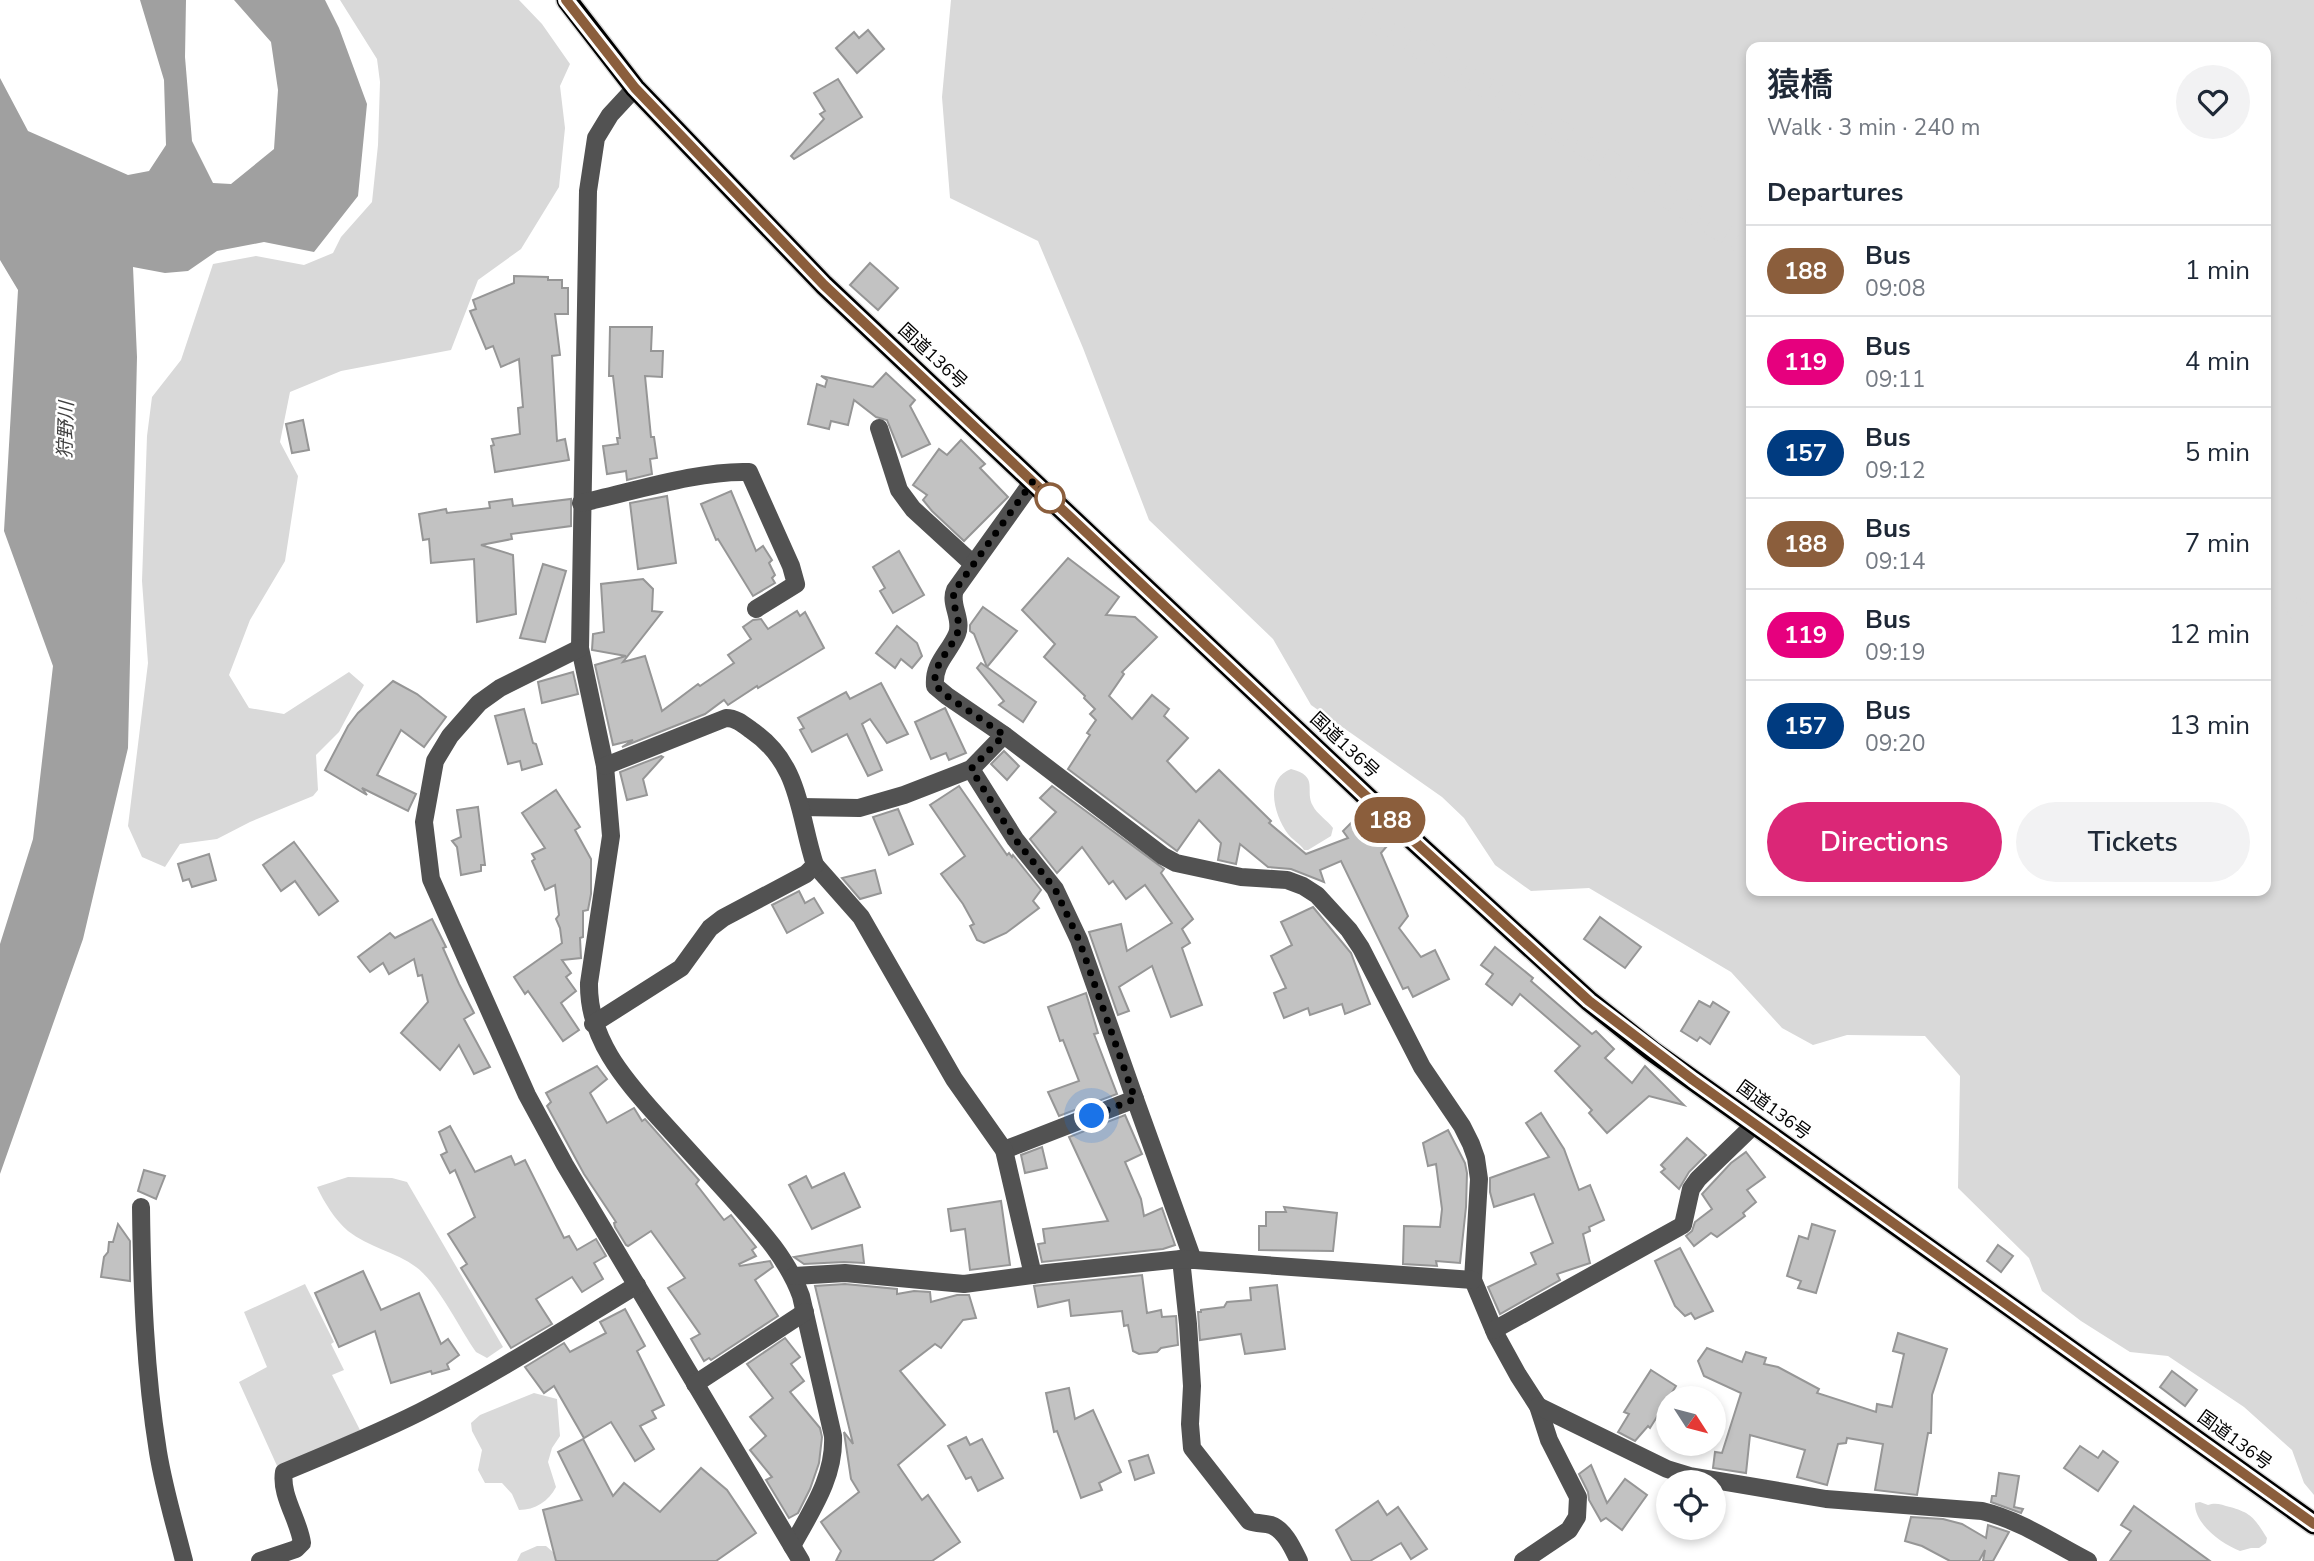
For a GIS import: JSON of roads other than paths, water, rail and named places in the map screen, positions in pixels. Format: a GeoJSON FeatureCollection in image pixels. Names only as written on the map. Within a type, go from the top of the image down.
{"type":"FeatureCollection","features":[{"type":"Feature","properties":{"kind":"highway","name":"国道136号"},"geometry":{"type":"LineString","coordinates":[[566,0],[635,88],[824,285],[1403,831],[1589,1001],[1653,1051],[2314,1524]]}},
{"type":"Feature","properties":{"kind":"street"},"geometry":{"type":"LineString","coordinates":[[635,88],[610,115],[596,138],[588,191],[580,648],[606,766],[611,836],[589,983],[589,1002],[593,1024],[609,1057],[633,1089],[762,1232],[794,1276],[805,1312],[833,1436],[834,1455],[797,1554]]}},
{"type":"Feature","properties":{"kind":"street"},"geometry":{"type":"LineString","coordinates":[[879,428],[899,490],[913,509],[973,564]]}},
{"type":"Feature","properties":{"kind":"street"},"geometry":{"type":"LineString","coordinates":[[581,503],[707,475],[731,471],[749,472],[791,566],[796,584],[755,609]]}},
{"type":"Feature","properties":{"kind":"street"},"geometry":{"type":"LineString","coordinates":[[1033,481],[953,595],[958,620],[957,634],[936,666],[935,685],[1163,856],[1176,863],[1241,877],[1287,880],[1303,886],[1332,910],[1361,948],[1422,1067],[1471,1144],[1479,1179],[1473,1280],[1494,1330],[1538,1406],[1549,1440],[1578,1497],[1577,1517],[1569,1530],[1523,1561]]}},
{"type":"Feature","properties":{"kind":"street"},"geometry":{"type":"LineString","coordinates":[[580,648],[500,688],[479,703],[450,736],[435,761],[424,822],[431,879],[527,1094],[565,1165],[797,1554]]}},
{"type":"Feature","properties":{"kind":"street"},"geometry":{"type":"LineString","coordinates":[[606,766],[726,718],[733,718],[760,736],[784,762],[802,807],[815,864],[861,917],[954,1079],[1004,1150],[1032,1275]]}},
{"type":"Feature","properties":{"kind":"street"},"geometry":{"type":"LineString","coordinates":[[802,807],[859,808],[904,795],[971,769],[1004,735]]}},
{"type":"Feature","properties":{"kind":"street"},"geometry":{"type":"LineString","coordinates":[[971,769],[1015,839],[1055,889],[1079,940],[1135,1099],[1187,1260],[1192,1448],[1249,1521],[1258,1525],[1269,1524],[1279,1530],[1299,1561]]}},
{"type":"Feature","properties":{"kind":"street"},"geometry":{"type":"LineString","coordinates":[[593,1024],[681,968],[710,928],[723,918],[806,874],[815,864]]}},
{"type":"Feature","properties":{"kind":"street"},"geometry":{"type":"LineString","coordinates":[[1004,1150],[1135,1099]]}},
{"type":"Feature","properties":{"kind":"street"},"geometry":{"type":"LineString","coordinates":[[1494,1330],[1683,1225],[1692,1189],[1698,1179],[1755,1124]]}},
{"type":"Feature","properties":{"kind":"street"},"geometry":{"type":"LineString","coordinates":[[141,1207],[149,1388],[159,1455],[184,1561]]}},
{"type":"Feature","properties":{"kind":"street"},"geometry":{"type":"LineString","coordinates":[[794,1276],[845,1273],[964,1284],[1187,1260],[1473,1280]]}},
{"type":"Feature","properties":{"kind":"street"},"geometry":{"type":"LineString","coordinates":[[260,1561],[296,1549],[302,1543],[300,1527],[282,1480],[284,1472],[421,1411],[537,1346],[637,1285]]}},
{"type":"Feature","properties":{"kind":"street"},"geometry":{"type":"LineString","coordinates":[[695,1384],[805,1312]]}},
{"type":"Feature","properties":{"kind":"street"},"geometry":{"type":"LineString","coordinates":[[1538,1406],[1667,1469],[1690,1476],[1826,1499],[1982,1511],[2023,1526],[2088,1561]]}},
{"type":"Feature","properties":{"kind":"water","name":"狩野川"},"geometry":{"type":"Polygon","coordinates":[[[140,0],[186,0],[185,57],[192,141],[213,183],[231,184],[274,149],[278,90],[271,42],[234,0],[325,0],[339,28],[367,104],[358,196],[314,252],[264,242],[217,251],[188,271],[165,273],[133,267],[137,357],[128,748],[83,939],[0,1174],[0,944],[33,839],[53,666],[4,531],[18,290],[0,260],[0,78],[28,131],[128,175],[149,171],[166,145],[164,80],[140,0]]]}},
{"type":"Feature","properties":{"kind":"tunnel"},"geometry":{"type":"LineString","coordinates":[[1337,0],[1582,144],[1746,246]]}},
{"type":"Feature","properties":{"kind":"tunnel"},"geometry":{"type":"LineString","coordinates":[[2271,591],[2314,621]]}}]}
